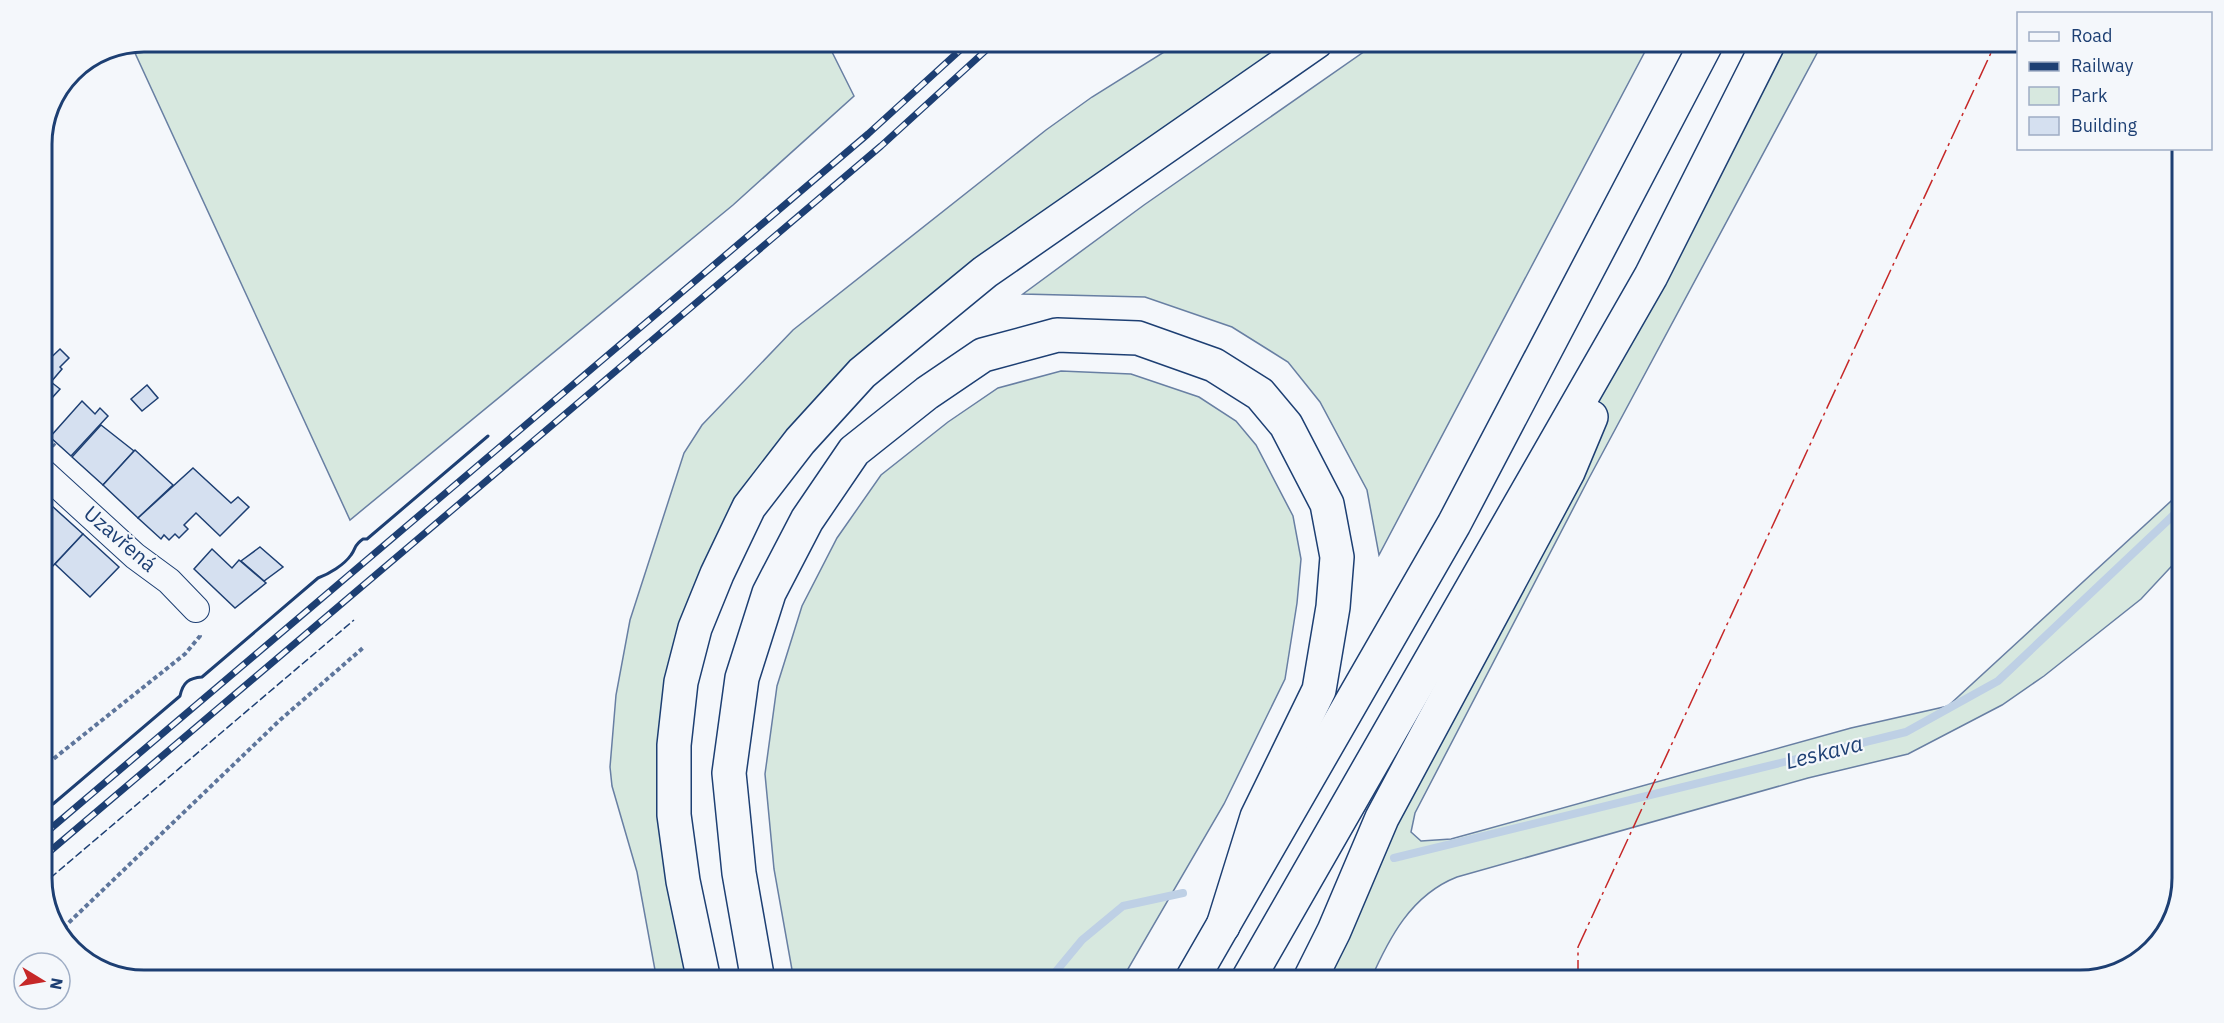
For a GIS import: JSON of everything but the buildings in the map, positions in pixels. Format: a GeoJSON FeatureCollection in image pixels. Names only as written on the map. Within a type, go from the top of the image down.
{"type":"FeatureCollection","features":[{"type":"Feature","properties":{"kind":"highway"},"geometry":{"type":"LineString","coordinates":[[702,970],[683,881],[674,815],[674,745],[681,682],[695,628],[717,574],[749,507],[800,441],[862,373],[995,265],[1302,52]]}},
{"type":"Feature","properties":{"kind":"highway"},"geometry":{"type":"LineString","coordinates":[[1197,970],[1454,524],[1702,52]]}},
{"type":"Feature","properties":{"kind":"highway"},"geometry":{"type":"LineString","coordinates":[[1253,970],[1651,276],[1764,52]]}},
{"type":"Feature","properties":{"kind":"highway"},"geometry":{"type":"LineString","coordinates":[[1314,970],[1334,931],[1382,819],[1568,472],[1651,276]]}},
{"type":"Feature","properties":{"kind":"highway"},"geometry":{"type":"LineString","coordinates":[[755,970],[739,873],[729,773],[742,678],[769,593],[807,520],[854,451],[927,393],[983,355],[1058,335],[1138,339],[1214,365],[1224,371],[1260,394],[1286,425],[1327,504],[1336,557],[1333,607],[1319,690],[1257,817],[1223,926]]}},
{"type":"Feature","properties":{"kind":"street","name":"Uzavřená"},"geometry":{"type":"LineString","coordinates":[[53,481],[135,556],[169,581],[196,609]]}},
{"type":"Feature","properties":{"kind":"path"},"geometry":{"type":"LineString","coordinates":[[53,759],[185,654],[200,636],[196,609]]}},
{"type":"Feature","properties":{"kind":"path"},"geometry":{"type":"LineString","coordinates":[[66,926],[272,728],[364,647]]}},
{"type":"Feature","properties":{"kind":"green space"},"geometry":{"type":"Polygon","coordinates":[[[832,52],[854,96],[733,205],[350,520],[135,53],[832,52]]]}},
{"type":"Feature","properties":{"kind":"green space"},"geometry":{"type":"Polygon","coordinates":[[[1164,52],[1302,52],[985,272],[749,507],[674,745],[703,970],[655,970],[637,872],[612,786],[610,767],[616,695],[630,620],[684,453],[702,425],[793,330],[1046,130],[1092,97],[1164,52]]]}},
{"type":"Feature","properties":{"kind":"green space"},"geometry":{"type":"Polygon","coordinates":[[[1364,52],[1645,52],[1379,555],[1367,490],[1320,402],[1288,362],[1232,327],[1145,297],[1023,294],[1144,205],[1364,52]]]}},
{"type":"Feature","properties":{"kind":"green space"},"geometry":{"type":"Polygon","coordinates":[[[1764,52],[1818,52],[1588,480],[1415,813],[1411,832],[1421,841],[1451,839],[1851,728],[1948,706],[2171,501],[2172,566],[2141,599],[2044,676],[2002,705],[1908,754],[1808,778],[1457,877],[1441,885],[1414,906],[1394,934],[1375,970],[1321,970],[1651,276],[1764,52]]]}},
{"type":"Feature","properties":{"kind":"green space"},"geometry":{"type":"Polygon","coordinates":[[[1061,371],[1131,374],[1199,397],[1236,421],[1256,445],[1293,516],[1301,559],[1297,603],[1285,679],[1224,804],[1127,970],[792,970],[774,869],[765,774],[777,686],[802,606],[837,538],[881,475],[948,422],[998,388],[1061,371]]]}},
{"type":"Feature","properties":{"kind":"waterway","name":"Leskava"},"geometry":{"type":"LineString","coordinates":[[1394,858],[1906,732],[1998,681],[2172,517]]}},
{"type":"Feature","properties":{"kind":"waterway","name":"Leskava"},"geometry":{"type":"LineString","coordinates":[[1057,970],[1082,940],[1123,906],[1183,893]]}},
{"type":"Feature","properties":{"kind":"railway"},"geometry":{"type":"LineString","coordinates":[[53,827],[868,134],[958,52]]}},
{"type":"Feature","properties":{"kind":"railway"},"geometry":{"type":"LineString","coordinates":[[53,849],[881,146],[984,52]]}},
{"type":"Feature","properties":{"kind":"fence"},"geometry":{"type":"LineString","coordinates":[[53,876],[354,620]]}},
{"type":"Feature","properties":{"kind":"wall"},"geometry":{"type":"LineString","coordinates":[[53,804],[180,696],[187,682],[202,677],[318,578],[340,566],[348,559],[360,541],[367,539],[488,436]]}},
{"type":"Feature","properties":{"kind":"power"},"geometry":{"type":"LineString","coordinates":[[1578,970],[1578,947],[1991,52]]}}]}
